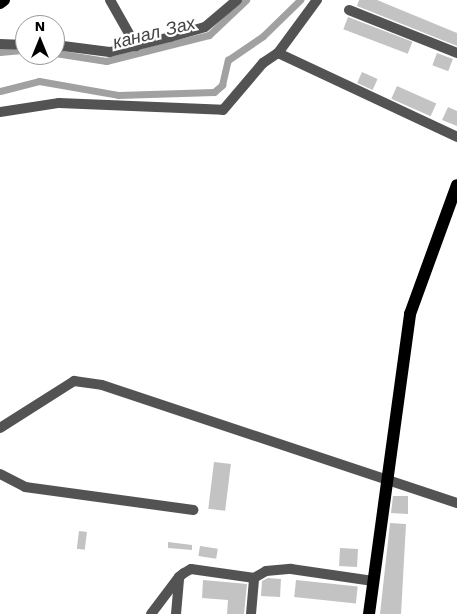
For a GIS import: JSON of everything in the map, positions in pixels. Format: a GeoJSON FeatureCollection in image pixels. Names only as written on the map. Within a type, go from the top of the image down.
{"type":"FeatureCollection","features":[{"type":"Feature","properties":{"kind":"main road"},"geometry":{"type":"LineString","coordinates":[[0,3],[4,0]]}},
{"type":"Feature","properties":{"kind":"main road"},"geometry":{"type":"LineString","coordinates":[[369,614],[386,476],[410,314],[457,185]]}},
{"type":"Feature","properties":{"kind":"street"},"geometry":{"type":"LineString","coordinates":[[110,0],[136,46]]}},
{"type":"Feature","properties":{"kind":"street"},"geometry":{"type":"LineString","coordinates":[[65,47],[90,52],[136,46],[205,27],[237,0]]}},
{"type":"Feature","properties":{"kind":"street"},"geometry":{"type":"LineString","coordinates":[[0,112],[59,103],[223,110],[263,63],[278,53],[317,0]]}},
{"type":"Feature","properties":{"kind":"street"},"geometry":{"type":"LineString","coordinates":[[350,10],[457,53]]}},
{"type":"Feature","properties":{"kind":"street"},"geometry":{"type":"LineString","coordinates":[[0,44],[15,45]]}},
{"type":"Feature","properties":{"kind":"street"},"geometry":{"type":"LineString","coordinates":[[278,53],[457,137]]}},
{"type":"Feature","properties":{"kind":"street"},"geometry":{"type":"LineString","coordinates":[[0,428],[74,381],[102,385],[386,476],[457,503]]}},
{"type":"Feature","properties":{"kind":"street"},"geometry":{"type":"LineString","coordinates":[[0,474],[25,487],[193,510]]}},
{"type":"Feature","properties":{"kind":"street"},"geometry":{"type":"LineString","coordinates":[[151,614],[179,577],[191,570],[254,578],[266,571],[291,569],[373,581]]}},
{"type":"Feature","properties":{"kind":"street"},"geometry":{"type":"LineString","coordinates":[[176,614],[179,577]]}},
{"type":"Feature","properties":{"kind":"street"},"geometry":{"type":"LineString","coordinates":[[251,614],[254,578]]}},
{"type":"Feature","properties":{"kind":"building"},"geometry":{"type":"Polygon","coordinates":[[[359,0],[377,0],[457,33],[457,46],[357,6],[359,0]]]}},
{"type":"Feature","properties":{"kind":"building"},"geometry":{"type":"Polygon","coordinates":[[[348,17],[412,42],[408,54],[343,29],[348,17]]]}},
{"type":"Feature","properties":{"kind":"building"},"geometry":{"type":"Polygon","coordinates":[[[437,53],[453,59],[448,71],[432,65],[437,53]]]}},
{"type":"Feature","properties":{"kind":"building"},"geometry":{"type":"Polygon","coordinates":[[[362,72],[378,79],[373,90],[357,83],[362,72]]]}},
{"type":"Feature","properties":{"kind":"building"},"geometry":{"type":"Polygon","coordinates":[[[397,86],[436,103],[431,116],[391,99],[397,86]]]}},
{"type":"Feature","properties":{"kind":"building"},"geometry":{"type":"Polygon","coordinates":[[[448,107],[457,111],[457,126],[442,120],[448,107]]]}},
{"type":"Feature","properties":{"kind":"building"},"geometry":{"type":"Polygon","coordinates":[[[214,462],[231,464],[225,511],[208,509],[214,462]]]}},
{"type":"Feature","properties":{"kind":"building"},"geometry":{"type":"Polygon","coordinates":[[[393,496],[408,496],[408,514],[391,513],[393,496]]]}},
{"type":"Feature","properties":{"kind":"building"},"geometry":{"type":"Polygon","coordinates":[[[390,523],[406,524],[401,614],[380,614],[390,523]]]}},
{"type":"Feature","properties":{"kind":"building"},"geometry":{"type":"Polygon","coordinates":[[[79,531],[87,532],[85,550],[77,549],[79,531]]]}},
{"type":"Feature","properties":{"kind":"building"},"geometry":{"type":"Polygon","coordinates":[[[168,542],[192,545],[192,550],[168,548],[168,542]]]}},
{"type":"Feature","properties":{"kind":"building"},"geometry":{"type":"Polygon","coordinates":[[[200,546],[218,549],[216,559],[198,556],[200,546]]]}},
{"type":"Feature","properties":{"kind":"building"},"geometry":{"type":"Polygon","coordinates":[[[340,548],[358,549],[357,567],[339,566],[340,548]]]}},
{"type":"Feature","properties":{"kind":"building"},"geometry":{"type":"Polygon","coordinates":[[[268,578],[281,579],[280,597],[261,596],[262,581],[268,578]]]}},
{"type":"Feature","properties":{"kind":"building"},"geometry":{"type":"Polygon","coordinates":[[[203,580],[247,584],[244,614],[227,614],[228,600],[202,598],[203,580]]]}},
{"type":"Feature","properties":{"kind":"building"},"geometry":{"type":"Polygon","coordinates":[[[296,580],[358,586],[356,603],[294,597],[296,580]]]}},
{"type":"Feature","properties":{"kind":"waterway","name":"канал Зах"},"geometry":{"type":"LineString","coordinates":[[65,55],[106,61],[209,35],[246,0]]}},
{"type":"Feature","properties":{"kind":"waterway"},"geometry":{"type":"LineString","coordinates":[[0,91],[39,81],[118,95],[214,92],[222,85],[228,60],[263,36],[300,0]]}},
{"type":"Feature","properties":{"kind":"waterway","name":"канал Зах"},"geometry":{"type":"LineString","coordinates":[[0,52],[15,51]]}}]}
